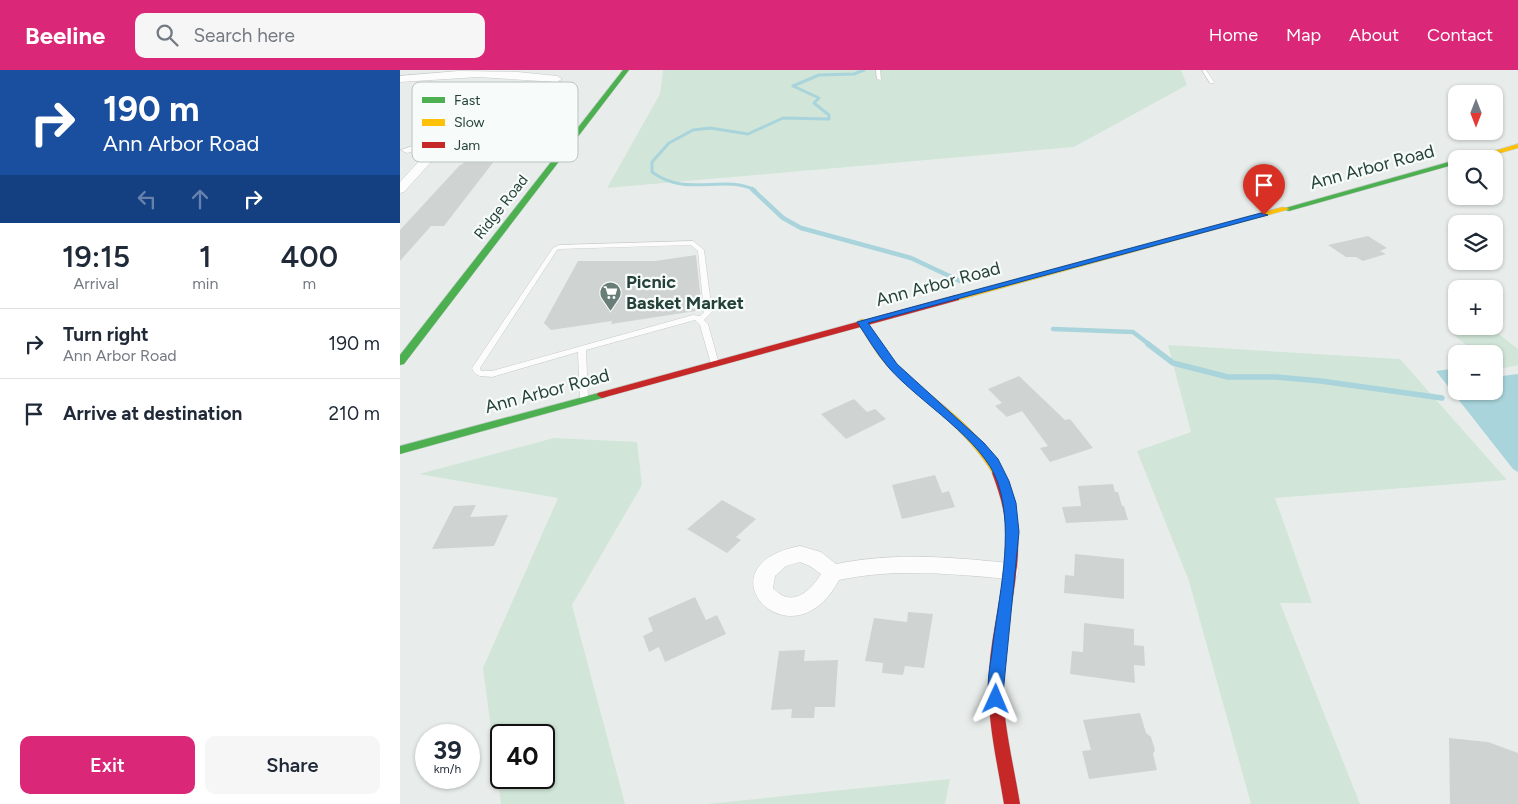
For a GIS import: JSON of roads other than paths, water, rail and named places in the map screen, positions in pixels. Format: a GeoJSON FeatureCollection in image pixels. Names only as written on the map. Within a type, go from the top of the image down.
{"type":"FeatureCollection","features":[{"type":"Feature","properties":{"kind":"main road","name":"Ridge Road"},"geometry":{"type":"LineString","coordinates":[[578,132],[626,70]]}},
{"type":"Feature","properties":{"kind":"main road"},"geometry":{"type":"LineString","coordinates":[[1503,150],[1518,146]]}},
{"type":"Feature","properties":{"kind":"main road","name":"Ridge Road"},"geometry":{"type":"LineString","coordinates":[[400,362],[555,162]]}},
{"type":"Feature","properties":{"kind":"main road","name":"Ann Arbor Road"},"geometry":{"type":"LineString","coordinates":[[400,450],[862,322],[1115,256],[1448,164]]}},
{"type":"Feature","properties":{"kind":"main road"},"geometry":{"type":"LineString","coordinates":[[862,322],[893,366],[980,446],[994,462],[1003,481],[1012,517],[1009,570],[997,674],[996,699],[1012,804]]}},
{"type":"Feature","properties":{"kind":"street"},"geometry":{"type":"LineString","coordinates":[[400,79],[430,76],[529,75],[556,79]]}},
{"type":"Feature","properties":{"kind":"street"},"geometry":{"type":"LineString","coordinates":[[400,189],[425,162]]}},
{"type":"Feature","properties":{"kind":"street"},"geometry":{"type":"LineString","coordinates":[[832,573],[853,568],[909,562],[1009,570]]}},
{"type":"Feature","properties":{"kind":"lane"},"geometry":{"type":"LineString","coordinates":[[878,70],[879,79]]}},
{"type":"Feature","properties":{"kind":"lane"},"geometry":{"type":"LineString","coordinates":[[1204,70],[1212,82]]}},
{"type":"Feature","properties":{"kind":"lane"},"geometry":{"type":"LineString","coordinates":[[693,243],[700,250],[708,312],[701,319],[696,317],[492,374],[478,372],[476,368],[555,249],[559,248],[693,243]]}},
{"type":"Feature","properties":{"kind":"lane"},"geometry":{"type":"LineString","coordinates":[[701,319],[714,364]]}},
{"type":"Feature","properties":{"kind":"lane"},"geometry":{"type":"LineString","coordinates":[[582,349],[584,399]]}},
{"type":"Feature","properties":{"kind":"water"},"geometry":{"type":"Polygon","coordinates":[[[1448,369],[1448,386],[1436,371],[1448,369]]]}},
{"type":"Feature","properties":{"kind":"water"},"geometry":{"type":"Polygon","coordinates":[[[1518,374],[1518,472],[1513,469],[1459,400],[1503,400],[1503,376],[1518,374]]]}},
{"type":"Feature","properties":{"kind":"waterway"},"geometry":{"type":"LineString","coordinates":[[752,189],[730,184],[678,184],[665,180],[652,172],[652,162],[669,143],[693,130],[710,128],[748,134],[783,118],[829,119],[829,115],[814,103],[819,98],[793,86],[819,75],[854,74],[864,70]]}},
{"type":"Feature","properties":{"kind":"waterway"},"geometry":{"type":"LineString","coordinates":[[752,189],[783,218],[801,228],[911,258],[960,281]]}},
{"type":"Feature","properties":{"kind":"waterway"},"geometry":{"type":"LineString","coordinates":[[1053,329],[1133,332],[1150,345]]}},
{"type":"Feature","properties":{"kind":"waterway"},"geometry":{"type":"LineString","coordinates":[[1148,344],[1173,363],[1228,377],[1276,377],[1321,381],[1442,398]]}},
{"type":"Feature","properties":{"kind":"place","name":"Picnic Basket Market"},"geometry":{"type":"Point","coordinates":[610,311]}}]}
